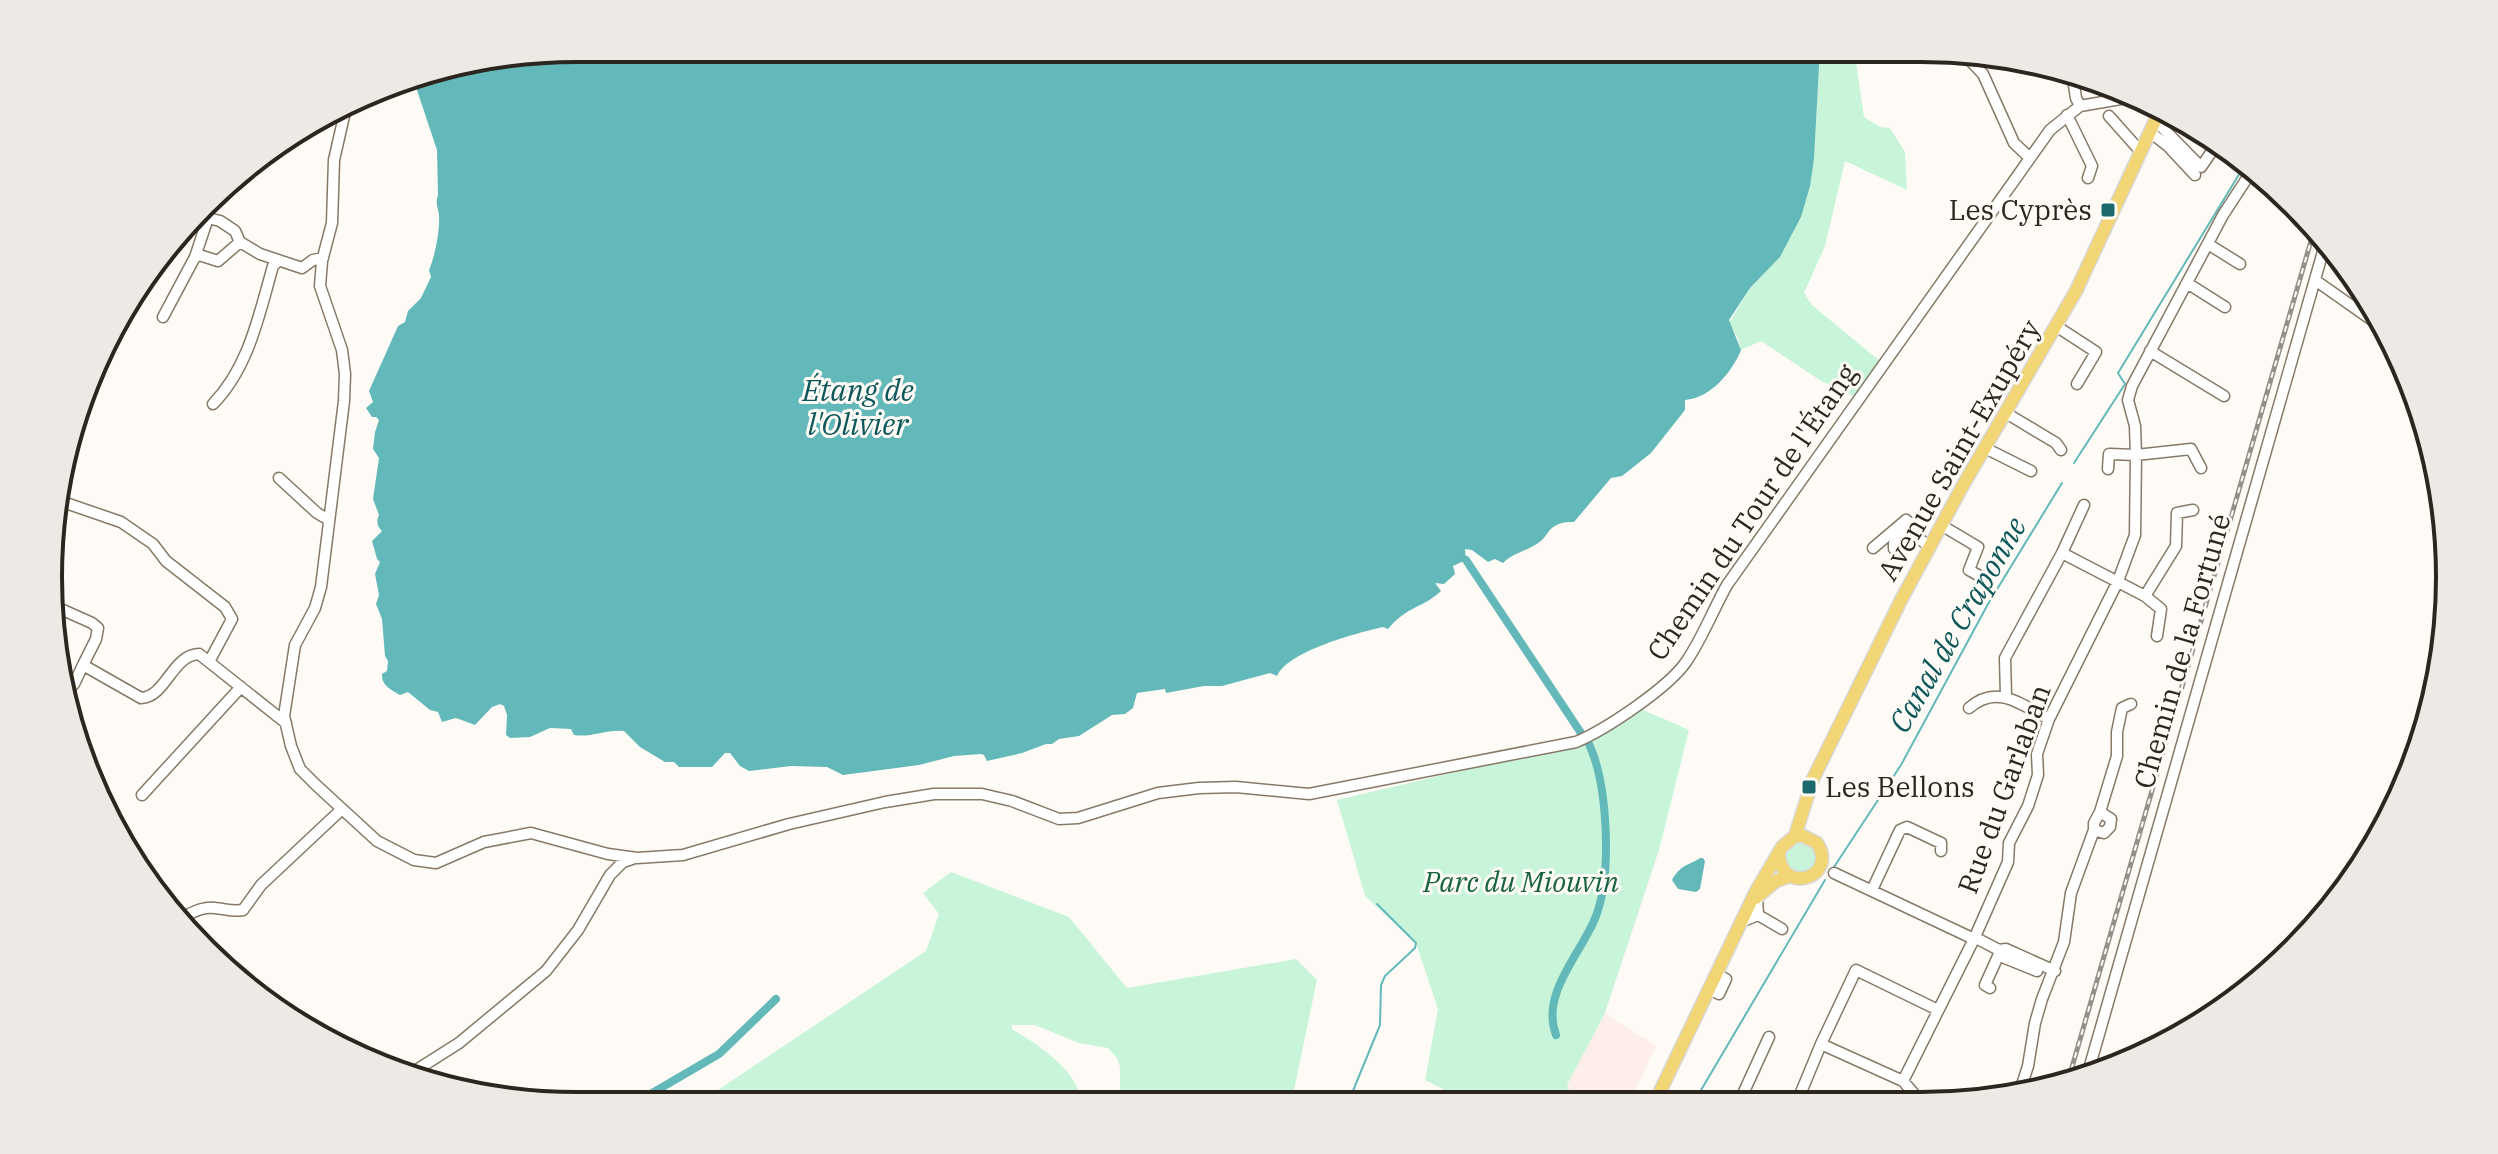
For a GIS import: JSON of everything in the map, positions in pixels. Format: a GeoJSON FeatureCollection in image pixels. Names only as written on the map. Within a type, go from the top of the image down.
{"type":"FeatureCollection","features":[{"type":"Feature","properties":{"kind":"main road","name":"Avenue Saint-Exupéry"},"geometry":{"type":"LineString","coordinates":[[1795,836],[1805,797],[1836,731],[1941,525],[2090,263],[2155,118]]}},
{"type":"Feature","properties":{"kind":"main road"},"geometry":{"type":"LineString","coordinates":[[1779,855],[1781,866],[1790,876],[1813,875],[1818,870],[1822,856],[1820,848],[1811,838],[1803,809]]}},
{"type":"Feature","properties":{"kind":"main road"},"geometry":{"type":"LineString","coordinates":[[1756,905],[1765,875],[1786,841],[1795,836],[1811,838]]}},
{"type":"Feature","properties":{"kind":"main road"},"geometry":{"type":"LineString","coordinates":[[1660,1092],[1743,921],[1776,881],[1790,876]]}},
{"type":"Feature","properties":{"kind":"street"},"geometry":{"type":"LineString","coordinates":[[1974,65],[1983,74],[2014,143],[2030,158]]}},
{"type":"Feature","properties":{"kind":"street"},"geometry":{"type":"LineString","coordinates":[[2074,85],[2080,106]]}},
{"type":"Feature","properties":{"kind":"street","name":"Chemin du Tour de l'Étang"},"geometry":{"type":"LineString","coordinates":[[344,118],[334,160],[332,223],[320,286],[342,350],[345,374],[321,587],[315,608],[295,645],[286,694],[286,723],[300,769],[342,809],[377,841],[414,860],[436,863],[484,842],[531,833],[608,854],[637,858],[683,855],[789,824],[934,794],[982,794],[1012,801],[1059,819],[1078,818],[1158,793],[1199,788],[1236,787],[1309,794],[1576,742],[1600,732],[1685,664],[1727,585],[2050,130],[2080,106],[2109,97]]}},
{"type":"Feature","properties":{"kind":"street"},"geometry":{"type":"LineString","coordinates":[[2067,115],[2092,166],[2088,178]]}},
{"type":"Feature","properties":{"kind":"street"},"geometry":{"type":"LineString","coordinates":[[2109,116],[2141,152]]}},
{"type":"Feature","properties":{"kind":"street"},"geometry":{"type":"LineString","coordinates":[[2157,120],[2168,146],[2195,175]]}},
{"type":"Feature","properties":{"kind":"street"},"geometry":{"type":"LineString","coordinates":[[2161,122],[2201,167],[2211,152]]}},
{"type":"Feature","properties":{"kind":"street"},"geometry":{"type":"LineString","coordinates":[[2224,396],[2150,351],[2231,200],[2247,178]]}},
{"type":"Feature","properties":{"kind":"street"},"geometry":{"type":"LineString","coordinates":[[208,218],[220,221],[235,231],[240,242],[278,261],[302,268],[313,260],[323,258]]}},
{"type":"Feature","properties":{"kind":"street"},"geometry":{"type":"LineString","coordinates":[[163,317],[195,257],[208,218]]}},
{"type":"Feature","properties":{"kind":"street"},"geometry":{"type":"LineString","coordinates":[[195,257],[199,255],[218,261],[240,242]]}},
{"type":"Feature","properties":{"kind":"street"},"geometry":{"type":"LineString","coordinates":[[2208,244],[2240,264]]}},
{"type":"Feature","properties":{"kind":"street","name":"Chemin de la Fortuné"},"geometry":{"type":"LineString","coordinates":[[2090,1064],[2322,254]]}},
{"type":"Feature","properties":{"kind":"street"},"geometry":{"type":"LineString","coordinates":[[213,404],[228,389],[243,361],[273,266],[278,261]]}},
{"type":"Feature","properties":{"kind":"street"},"geometry":{"type":"LineString","coordinates":[[2315,280],[2363,314]]}},
{"type":"Feature","properties":{"kind":"street"},"geometry":{"type":"LineString","coordinates":[[2187,283],[2225,307]]}},
{"type":"Feature","properties":{"kind":"street"},"geometry":{"type":"LineString","coordinates":[[2056,326],[2096,352],[2077,384]]}},
{"type":"Feature","properties":{"kind":"street","name":"Rue du Garlaban"},"geometry":{"type":"LineString","coordinates":[[1903,1081],[2008,862],[2009,843],[2028,806],[2038,775],[2037,754],[2049,719],[2118,581],[2135,535],[2135,426],[2128,400],[2150,351]]}},
{"type":"Feature","properties":{"kind":"street"},"geometry":{"type":"LineString","coordinates":[[2006,413],[2056,443],[2061,450]]}},
{"type":"Feature","properties":{"kind":"street"},"geometry":{"type":"LineString","coordinates":[[1985,448],[2031,471]]}},
{"type":"Feature","properties":{"kind":"street"},"geometry":{"type":"LineString","coordinates":[[2108,469],[2109,454],[2136,455],[2191,449],[2201,468]]}},
{"type":"Feature","properties":{"kind":"street"},"geometry":{"type":"LineString","coordinates":[[279,478],[329,520]]}},
{"type":"Feature","properties":{"kind":"street"},"geometry":{"type":"LineString","coordinates":[[67,504],[121,522],[153,544],[166,561],[225,607],[232,619],[209,662]]}},
{"type":"Feature","properties":{"kind":"street"},"geometry":{"type":"LineString","coordinates":[[2006,696],[2005,658],[2062,553],[2084,505]]}},
{"type":"Feature","properties":{"kind":"street"},"geometry":{"type":"LineString","coordinates":[[2145,596],[2176,546],[2177,513],[2193,510]]}},
{"type":"Feature","properties":{"kind":"street"},"geometry":{"type":"LineString","coordinates":[[1873,548],[1906,520],[1910,523],[1894,543],[1894,549],[1899,549],[1909,538],[1919,539],[1930,546]]}},
{"type":"Feature","properties":{"kind":"street"},"geometry":{"type":"LineString","coordinates":[[1941,525],[1978,547],[1969,570],[1985,579]]}},
{"type":"Feature","properties":{"kind":"street"},"geometry":{"type":"LineString","coordinates":[[2062,553],[2145,596],[2161,609],[2157,636]]}},
{"type":"Feature","properties":{"kind":"street"},"geometry":{"type":"LineString","coordinates":[[63,610],[98,628],[96,639],[74,684]]}},
{"type":"Feature","properties":{"kind":"street"},"geometry":{"type":"LineString","coordinates":[[83,665],[146,699],[186,656],[199,654],[286,723]]}},
{"type":"Feature","properties":{"kind":"street"},"geometry":{"type":"LineString","coordinates":[[142,795],[241,687]]}},
{"type":"Feature","properties":{"kind":"street"},"geometry":{"type":"LineString","coordinates":[[1969,708],[1979,699],[2006,696],[2049,719]]}},
{"type":"Feature","properties":{"kind":"street"},"geometry":{"type":"LineString","coordinates":[[2023,1082],[2035,1023],[2064,942],[2071,893],[2117,756],[2117,732],[2122,708],[2131,704]]}},
{"type":"Feature","properties":{"kind":"street"},"geometry":{"type":"LineString","coordinates":[[187,914],[204,908],[232,912],[243,910],[261,885],[342,809]]}},
{"type":"Feature","properties":{"kind":"street"},"geometry":{"type":"LineString","coordinates":[[2094,830],[2104,833],[2110,827],[2111,819],[2100,812]]}},
{"type":"Feature","properties":{"kind":"street"},"geometry":{"type":"LineString","coordinates":[[1872,890],[1900,830],[1907,827],[1941,843],[1941,851]]}},
{"type":"Feature","properties":{"kind":"street"},"geometry":{"type":"LineString","coordinates":[[1822,856],[1834,873]]}},
{"type":"Feature","properties":{"kind":"street"},"geometry":{"type":"LineString","coordinates":[[420,1068],[459,1043],[546,971],[578,930],[610,875],[623,862],[637,858]]}},
{"type":"Feature","properties":{"kind":"street"},"geometry":{"type":"LineString","coordinates":[[1813,875],[1834,873],[1999,952]]}},
{"type":"Feature","properties":{"kind":"street"},"geometry":{"type":"LineString","coordinates":[[1756,905],[1782,929]]}},
{"type":"Feature","properties":{"kind":"street"},"geometry":{"type":"LineString","coordinates":[[1990,988],[1985,985],[1999,952],[2006,949],[2053,973]]}},
{"type":"Feature","properties":{"kind":"street"},"geometry":{"type":"LineString","coordinates":[[1801,1092],[1856,970],[1938,1010]]}},
{"type":"Feature","properties":{"kind":"street"},"geometry":{"type":"LineString","coordinates":[[1744,1092],[1769,1037]]}},
{"type":"Feature","properties":{"kind":"street"},"geometry":{"type":"LineString","coordinates":[[1821,1044],[1903,1081],[1913,1092]]}},
{"type":"Feature","properties":{"kind":"shaded area"},"geometry":{"type":"Polygon","coordinates":[[[1605,1013],[1656,1046],[1634,1092],[1570,1092],[1567,1085],[1605,1013]]]}},
{"type":"Feature","properties":{"kind":"green space"},"geometry":{"type":"Polygon","coordinates":[[[1819,62],[1856,62],[1864,117],[1880,127],[1890,128],[1905,152],[1907,190],[1845,161],[1825,246],[1804,293],[1812,305],[1881,362],[1855,398],[1836,385],[1824,383],[1761,341],[1741,350],[1729,323],[1750,288],[1780,257],[1801,217],[1814,159],[1819,62]]]}},
{"type":"Feature","properties":{"kind":"green space","name":"Parc du Miouvin"},"geometry":{"type":"Polygon","coordinates":[[[1639,708],[1689,730],[1659,850],[1605,1013],[1567,1085],[1570,1092],[1448,1092],[1425,1080],[1438,1009],[1416,943],[1365,896],[1337,800],[1587,741],[1639,708]]]}},
{"type":"Feature","properties":{"kind":"green space"},"geometry":{"type":"Polygon","coordinates":[[[1801,842],[1812,847],[1817,858],[1812,869],[1801,874],[1790,869],[1785,858],[1790,847],[1801,842]]]}},
{"type":"Feature","properties":{"kind":"green space"},"geometry":{"type":"Polygon","coordinates":[[[951,872],[1069,917],[1127,988],[1296,959],[1317,980],[1294,1092],[1120,1092],[1120,1067],[1108,1048],[1079,1043],[1035,1025],[1012,1025],[1012,1029],[1045,1051],[1066,1070],[1079,1092],[715,1092],[926,951],[939,914],[923,893],[951,872]]]}},
{"type":"Feature","properties":{"kind":"water","name":"Étang de l'Olivier"},"geometry":{"type":"Polygon","coordinates":[[[1819,62],[1810,186],[1801,217],[1780,257],[1750,288],[1729,320],[1741,350],[1737,358],[1712,389],[1685,400],[1685,410],[1651,453],[1622,476],[1611,478],[1574,522],[1557,525],[1537,544],[1503,563],[1495,559],[1488,562],[1472,550],[1465,549],[1466,560],[1453,566],[1455,574],[1444,584],[1435,583],[1441,591],[1402,616],[1388,629],[1383,627],[1324,644],[1295,659],[1277,676],[1270,673],[1222,686],[1137,693],[1133,708],[1125,714],[1112,715],[1079,736],[987,761],[981,754],[954,756],[919,765],[843,775],[827,767],[791,766],[749,771],[740,766],[730,753],[725,753],[712,767],[679,767],[640,747],[624,731],[580,736],[574,735],[571,729],[550,728],[530,737],[510,738],[506,735],[507,715],[500,704],[492,707],[475,725],[456,718],[442,722],[438,712],[430,710],[408,692],[400,695],[383,681],[382,674],[387,671],[388,661],[382,619],[376,604],[379,595],[375,574],[380,562],[372,541],[382,531],[373,499],[379,458],[373,449],[379,420],[372,417],[366,408],[373,402],[369,391],[398,326],[405,322],[408,311],[421,298],[431,277],[429,270],[437,243],[439,221],[437,150],[416,88],[477,72],[543,63],[1819,62]]]}},
{"type":"Feature","properties":{"kind":"water"},"geometry":{"type":"Polygon","coordinates":[[[1700,858],[1705,861],[1700,889],[1696,892],[1678,889],[1672,880],[1675,875],[1700,858]]]}},
{"type":"Feature","properties":{"kind":"waterway","name":"Canal de Craponne"},"geometry":{"type":"LineString","coordinates":[[2074,463],[2125,384],[2118,373],[2240,172]]}},
{"type":"Feature","properties":{"kind":"waterway","name":"Canal de Craponne"},"geometry":{"type":"LineString","coordinates":[[1834,867],[1901,765],[1988,604],[2062,483]]}},
{"type":"Feature","properties":{"kind":"waterway"},"geometry":{"type":"LineString","coordinates":[[1466,560],[1581,733]]}},
{"type":"Feature","properties":{"kind":"waterway"},"geometry":{"type":"LineString","coordinates":[[1556,1035],[1553,1019],[1558,989],[1596,916],[1604,877],[1604,805],[1589,744]]}},
{"type":"Feature","properties":{"kind":"waterway","name":"Canal de Craponne"},"geometry":{"type":"LineString","coordinates":[[1700,1092],[1825,880]]}},
{"type":"Feature","properties":{"kind":"waterway"},"geometry":{"type":"LineString","coordinates":[[1353,1092],[1380,1025],[1381,985],[1385,976],[1415,948],[1416,943],[1377,904]]}},
{"type":"Feature","properties":{"kind":"waterway"},"geometry":{"type":"LineString","coordinates":[[654,1092],[719,1054],[776,999]]}},
{"type":"Feature","properties":{"kind":"railway"},"geometry":{"type":"LineString","coordinates":[[2071,1069],[2311,241]]}},
{"type":"Feature","properties":{"kind":"place","name":"Les Cyprès"},"geometry":{"type":"Point","coordinates":[2108,210]}},
{"type":"Feature","properties":{"kind":"place","name":"Les Bellons"},"geometry":{"type":"Point","coordinates":[1809,787]}}]}
